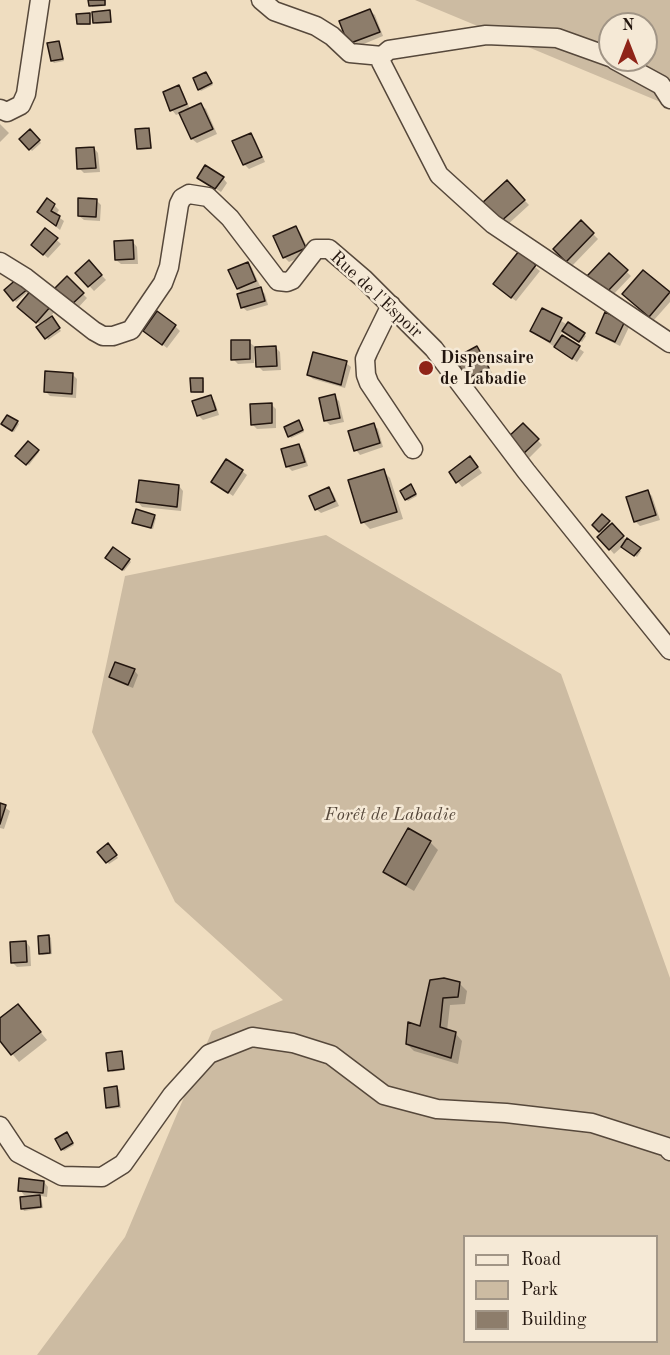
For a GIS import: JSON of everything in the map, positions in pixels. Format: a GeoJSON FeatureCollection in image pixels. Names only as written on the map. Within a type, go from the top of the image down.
{"type":"FeatureCollection","features":[{"type":"Feature","properties":{"kind":"street"},"geometry":{"type":"LineString","coordinates":[[0,109],[7,112],[21,105],[26,94],[40,0]]}},
{"type":"Feature","properties":{"kind":"street"},"geometry":{"type":"LineString","coordinates":[[261,0],[274,11],[316,26],[332,36],[350,54],[382,56]]}},
{"type":"Feature","properties":{"kind":"street"},"geometry":{"type":"LineString","coordinates":[[598,53],[557,38],[486,35],[389,50],[382,56],[381,62],[440,175],[493,224],[670,343]]}},
{"type":"Feature","properties":{"kind":"street"},"geometry":{"type":"LineString","coordinates":[[637,72],[661,85],[670,99]]}},
{"type":"Feature","properties":{"kind":"street","name":"Rue de l'Espoir"},"geometry":{"type":"LineString","coordinates":[[0,262],[26,278],[103,336],[124,334],[131,330],[163,283],[169,267],[178,204],[189,194],[208,197],[230,218],[278,281],[292,280],[314,252],[324,248],[329,249],[364,279],[435,349],[526,471],[670,650]]}},
{"type":"Feature","properties":{"kind":"street"},"geometry":{"type":"LineString","coordinates":[[391,305],[365,359],[366,375],[413,449]]}},
{"type":"Feature","properties":{"kind":"street"},"geometry":{"type":"LineString","coordinates":[[0,1126],[18,1153],[62,1176],[102,1177],[123,1164],[172,1095],[209,1054],[252,1037],[293,1043],[331,1055],[384,1095],[437,1108],[592,1123],[667,1147],[670,1151]]}},
{"type":"Feature","properties":{"kind":"green space"},"geometry":{"type":"Polygon","coordinates":[[[415,0],[670,0],[670,106],[415,0]]]}},
{"type":"Feature","properties":{"kind":"green space","name":"Forêt de Labadie"},"geometry":{"type":"Polygon","coordinates":[[[326,535],[561,674],[670,978],[670,1355],[37,1355],[125,1237],[212,1031],[283,1000],[175,902],[92,732],[125,576],[326,535]]]}},
{"type":"Feature","properties":{"kind":"building"},"geometry":{"type":"Polygon","coordinates":[[[88,0],[105,0],[105,5],[89,6],[88,0]]]}},
{"type":"Feature","properties":{"kind":"building"},"geometry":{"type":"Polygon","coordinates":[[[370,9],[380,32],[348,44],[339,21],[370,9]]]}},
{"type":"Feature","properties":{"kind":"building"},"geometry":{"type":"Polygon","coordinates":[[[110,10],[111,22],[93,23],[92,12],[110,10]]]}},
{"type":"Feature","properties":{"kind":"building"},"geometry":{"type":"Polygon","coordinates":[[[90,13],[90,24],[77,24],[76,14],[90,13]]]}},
{"type":"Feature","properties":{"kind":"building"},"geometry":{"type":"Polygon","coordinates":[[[59,41],[63,59],[51,61],[47,43],[59,41]]]}},
{"type":"Feature","properties":{"kind":"building"},"geometry":{"type":"Polygon","coordinates":[[[206,72],[212,83],[198,90],[193,78],[206,72]]]}},
{"type":"Feature","properties":{"kind":"building"},"geometry":{"type":"Polygon","coordinates":[[[179,85],[187,104],[170,111],[163,92],[179,85]]]}},
{"type":"Feature","properties":{"kind":"building"},"geometry":{"type":"Polygon","coordinates":[[[201,103],[213,129],[191,139],[179,113],[201,103]]]}},
{"type":"Feature","properties":{"kind":"building"},"geometry":{"type":"Polygon","coordinates":[[[149,128],[151,148],[137,149],[135,129],[149,128]]]}},
{"type":"Feature","properties":{"kind":"building"},"geometry":{"type":"Polygon","coordinates":[[[30,129],[40,140],[29,150],[19,139],[30,129]]]}},
{"type":"Feature","properties":{"kind":"building"},"geometry":{"type":"Polygon","coordinates":[[[251,133],[262,157],[243,165],[232,141],[251,133]]]}},
{"type":"Feature","properties":{"kind":"building"},"geometry":{"type":"Polygon","coordinates":[[[94,147],[96,168],[77,169],[76,148],[94,147]]]}},
{"type":"Feature","properties":{"kind":"building"},"geometry":{"type":"Polygon","coordinates":[[[205,165],[224,177],[215,189],[197,178],[205,165]]]}},
{"type":"Feature","properties":{"kind":"building"},"geometry":{"type":"Polygon","coordinates":[[[507,180],[525,200],[499,223],[481,204],[507,180]]]}},
{"type":"Feature","properties":{"kind":"building"},"geometry":{"type":"Polygon","coordinates":[[[47,198],[55,204],[51,211],[60,216],[56,226],[37,212],[47,198]]]}},
{"type":"Feature","properties":{"kind":"building"},"geometry":{"type":"Polygon","coordinates":[[[78,198],[97,199],[96,217],[78,216],[78,198]]]}},
{"type":"Feature","properties":{"kind":"building"},"geometry":{"type":"Polygon","coordinates":[[[581,220],[594,233],[566,262],[553,249],[581,220]]]}},
{"type":"Feature","properties":{"kind":"building"},"geometry":{"type":"Polygon","coordinates":[[[296,226],[306,248],[283,258],[273,236],[296,226]]]}},
{"type":"Feature","properties":{"kind":"building"},"geometry":{"type":"Polygon","coordinates":[[[45,228],[58,238],[43,255],[31,245],[45,228]]]}},
{"type":"Feature","properties":{"kind":"building"},"geometry":{"type":"Polygon","coordinates":[[[133,240],[134,259],[115,260],[114,241],[133,240]]]}},
{"type":"Feature","properties":{"kind":"building"},"geometry":{"type":"Polygon","coordinates":[[[519,251],[536,265],[511,298],[493,284],[519,251]]]}},
{"type":"Feature","properties":{"kind":"building"},"geometry":{"type":"Polygon","coordinates":[[[609,253],[628,270],[605,294],[587,276],[609,253]]]}},
{"type":"Feature","properties":{"kind":"building"},"geometry":{"type":"Polygon","coordinates":[[[89,260],[102,275],[88,287],[75,273],[89,260]]]}},
{"type":"Feature","properties":{"kind":"building"},"geometry":{"type":"Polygon","coordinates":[[[248,262],[256,281],[237,289],[228,270],[248,262]]]}},
{"type":"Feature","properties":{"kind":"building"},"geometry":{"type":"Polygon","coordinates":[[[643,270],[670,292],[649,317],[622,294],[643,270]]]}},
{"type":"Feature","properties":{"kind":"building"},"geometry":{"type":"Polygon","coordinates":[[[67,276],[84,293],[70,306],[53,290],[67,276]]]}},
{"type":"Feature","properties":{"kind":"building"},"geometry":{"type":"Polygon","coordinates":[[[19,277],[29,288],[13,301],[4,290],[19,277]]]}},
{"type":"Feature","properties":{"kind":"building"},"geometry":{"type":"Polygon","coordinates":[[[261,287],[265,301],[241,308],[237,294],[261,287]]]}},
{"type":"Feature","properties":{"kind":"building"},"geometry":{"type":"Polygon","coordinates":[[[32,289],[51,306],[36,323],[17,307],[32,289]]]}},
{"type":"Feature","properties":{"kind":"building"},"geometry":{"type":"Polygon","coordinates":[[[542,308],[562,318],[550,342],[530,331],[542,308]]]}},
{"type":"Feature","properties":{"kind":"building"},"geometry":{"type":"Polygon","coordinates":[[[157,311],[176,325],[162,345],[143,331],[157,311]]]}},
{"type":"Feature","properties":{"kind":"building"},"geometry":{"type":"Polygon","coordinates":[[[605,312],[625,321],[615,342],[596,333],[605,312]]]}},
{"type":"Feature","properties":{"kind":"building"},"geometry":{"type":"Polygon","coordinates":[[[52,316],[60,328],[45,339],[36,327],[52,316]]]}},
{"type":"Feature","properties":{"kind":"building"},"geometry":{"type":"Polygon","coordinates":[[[568,322],[585,333],[579,342],[562,331],[568,322]]]}},
{"type":"Feature","properties":{"kind":"building"},"geometry":{"type":"Polygon","coordinates":[[[562,335],[580,346],[572,359],[554,347],[562,335]]]}},
{"type":"Feature","properties":{"kind":"building"},"geometry":{"type":"Polygon","coordinates":[[[231,340],[250,340],[250,359],[231,360],[231,340]]]}},
{"type":"Feature","properties":{"kind":"building"},"geometry":{"type":"Polygon","coordinates":[[[276,346],[277,366],[256,367],[255,347],[276,346]]]}},
{"type":"Feature","properties":{"kind":"building"},"geometry":{"type":"Polygon","coordinates":[[[477,346],[489,368],[467,379],[455,358],[477,346]]]}},
{"type":"Feature","properties":{"kind":"building"},"geometry":{"type":"Polygon","coordinates":[[[313,352],[347,361],[341,385],[307,375],[313,352]]]}},
{"type":"Feature","properties":{"kind":"building"},"geometry":{"type":"Polygon","coordinates":[[[45,371],[73,373],[72,394],[44,392],[45,371]]]}},
{"type":"Feature","properties":{"kind":"building"},"geometry":{"type":"Polygon","coordinates":[[[190,378],[203,378],[203,392],[191,392],[190,378]]]}},
{"type":"Feature","properties":{"kind":"building"},"geometry":{"type":"Polygon","coordinates":[[[335,394],[340,418],[324,421],[319,398],[335,394]]]}},
{"type":"Feature","properties":{"kind":"building"},"geometry":{"type":"Polygon","coordinates":[[[211,395],[216,410],[197,416],[192,401],[211,395]]]}},
{"type":"Feature","properties":{"kind":"building"},"geometry":{"type":"Polygon","coordinates":[[[272,403],[272,423],[251,425],[250,404],[272,403]]]}},
{"type":"Feature","properties":{"kind":"building"},"geometry":{"type":"Polygon","coordinates":[[[7,415],[18,421],[12,431],[1,424],[7,415]]]}},
{"type":"Feature","properties":{"kind":"building"},"geometry":{"type":"Polygon","coordinates":[[[299,420],[303,430],[288,437],[284,427],[299,420]]]}},
{"type":"Feature","properties":{"kind":"building"},"geometry":{"type":"Polygon","coordinates":[[[374,423],[380,443],[354,451],[348,431],[374,423]]]}},
{"type":"Feature","properties":{"kind":"building"},"geometry":{"type":"Polygon","coordinates":[[[523,423],[539,439],[522,455],[506,439],[523,423]]]}},
{"type":"Feature","properties":{"kind":"building"},"geometry":{"type":"Polygon","coordinates":[[[28,441],[39,450],[26,465],[15,456],[28,441]]]}},
{"type":"Feature","properties":{"kind":"building"},"geometry":{"type":"Polygon","coordinates":[[[299,444],[305,462],[286,467],[281,449],[299,444]]]}},
{"type":"Feature","properties":{"kind":"building"},"geometry":{"type":"Polygon","coordinates":[[[470,456],[478,467],[456,483],[449,472],[470,456]]]}},
{"type":"Feature","properties":{"kind":"building"},"geometry":{"type":"Polygon","coordinates":[[[226,459],[243,470],[228,493],[211,482],[226,459]]]}},
{"type":"Feature","properties":{"kind":"building"},"geometry":{"type":"Polygon","coordinates":[[[384,469],[397,512],[361,523],[348,480],[384,469]]]}},
{"type":"Feature","properties":{"kind":"building"},"geometry":{"type":"Polygon","coordinates":[[[139,480],[179,485],[177,507],[136,502],[139,480]]]}},
{"type":"Feature","properties":{"kind":"building"},"geometry":{"type":"Polygon","coordinates":[[[411,484],[416,494],[405,500],[400,491],[411,484]]]}},
{"type":"Feature","properties":{"kind":"building"},"geometry":{"type":"Polygon","coordinates":[[[329,487],[335,501],[315,510],[309,496],[329,487]]]}},
{"type":"Feature","properties":{"kind":"building"},"geometry":{"type":"Polygon","coordinates":[[[648,490],[656,515],[634,522],[626,497],[648,490]]]}},
{"type":"Feature","properties":{"kind":"building"},"geometry":{"type":"Polygon","coordinates":[[[136,509],[155,515],[151,528],[132,523],[136,509]]]}},
{"type":"Feature","properties":{"kind":"building"},"geometry":{"type":"Polygon","coordinates":[[[602,514],[610,521],[599,532],[592,525],[602,514]]]}},
{"type":"Feature","properties":{"kind":"building"},"geometry":{"type":"Polygon","coordinates":[[[612,523],[624,536],[609,550],[597,537],[612,523]]]}},
{"type":"Feature","properties":{"kind":"building"},"geometry":{"type":"Polygon","coordinates":[[[627,538],[641,548],[634,556],[621,547],[627,538]]]}},
{"type":"Feature","properties":{"kind":"building"},"geometry":{"type":"Polygon","coordinates":[[[113,547],[130,559],[122,570],[105,558],[113,547]]]}},
{"type":"Feature","properties":{"kind":"building"},"geometry":{"type":"Polygon","coordinates":[[[115,662],[135,669],[128,685],[109,677],[115,662]]]}},
{"type":"Feature","properties":{"kind":"building"},"geometry":{"type":"Polygon","coordinates":[[[0,803],[6,805],[0,824],[0,803]]]}},
{"type":"Feature","properties":{"kind":"building"},"geometry":{"type":"Polygon","coordinates":[[[408,828],[431,841],[406,885],[383,872],[408,828]]]}},
{"type":"Feature","properties":{"kind":"building"},"geometry":{"type":"Polygon","coordinates":[[[108,843],[117,855],[106,863],[97,852],[108,843]]]}},
{"type":"Feature","properties":{"kind":"building"},"geometry":{"type":"Polygon","coordinates":[[[49,935],[50,953],[39,954],[38,936],[49,935]]]}},
{"type":"Feature","properties":{"kind":"building"},"geometry":{"type":"Polygon","coordinates":[[[26,941],[27,962],[11,963],[10,942],[26,941]]]}},
{"type":"Feature","properties":{"kind":"building"},"geometry":{"type":"Polygon","coordinates":[[[444,978],[460,982],[458,997],[443,998],[440,1027],[456,1032],[451,1058],[406,1044],[408,1022],[420,1026],[430,980],[444,978]]]}},
{"type":"Feature","properties":{"kind":"building"},"geometry":{"type":"Polygon","coordinates":[[[18,1004],[41,1032],[11,1055],[0,1041],[0,1018],[18,1004]]]}},
{"type":"Feature","properties":{"kind":"building"},"geometry":{"type":"Polygon","coordinates":[[[122,1051],[124,1069],[108,1071],[106,1053],[122,1051]]]}},
{"type":"Feature","properties":{"kind":"building"},"geometry":{"type":"Polygon","coordinates":[[[117,1086],[119,1106],[106,1108],[104,1088],[117,1086]]]}},
{"type":"Feature","properties":{"kind":"building"},"geometry":{"type":"Polygon","coordinates":[[[67,1132],[73,1143],[61,1150],[55,1139],[67,1132]]]}},
{"type":"Feature","properties":{"kind":"building"},"geometry":{"type":"Polygon","coordinates":[[[19,1178],[44,1181],[43,1193],[18,1191],[19,1178]]]}},
{"type":"Feature","properties":{"kind":"building"},"geometry":{"type":"Polygon","coordinates":[[[40,1195],[41,1207],[21,1209],[20,1197],[40,1195]]]}},
{"type":"Feature","properties":{"kind":"place","name":"Dispensaire de Labadie"},"geometry":{"type":"Point","coordinates":[426,368]}}]}
